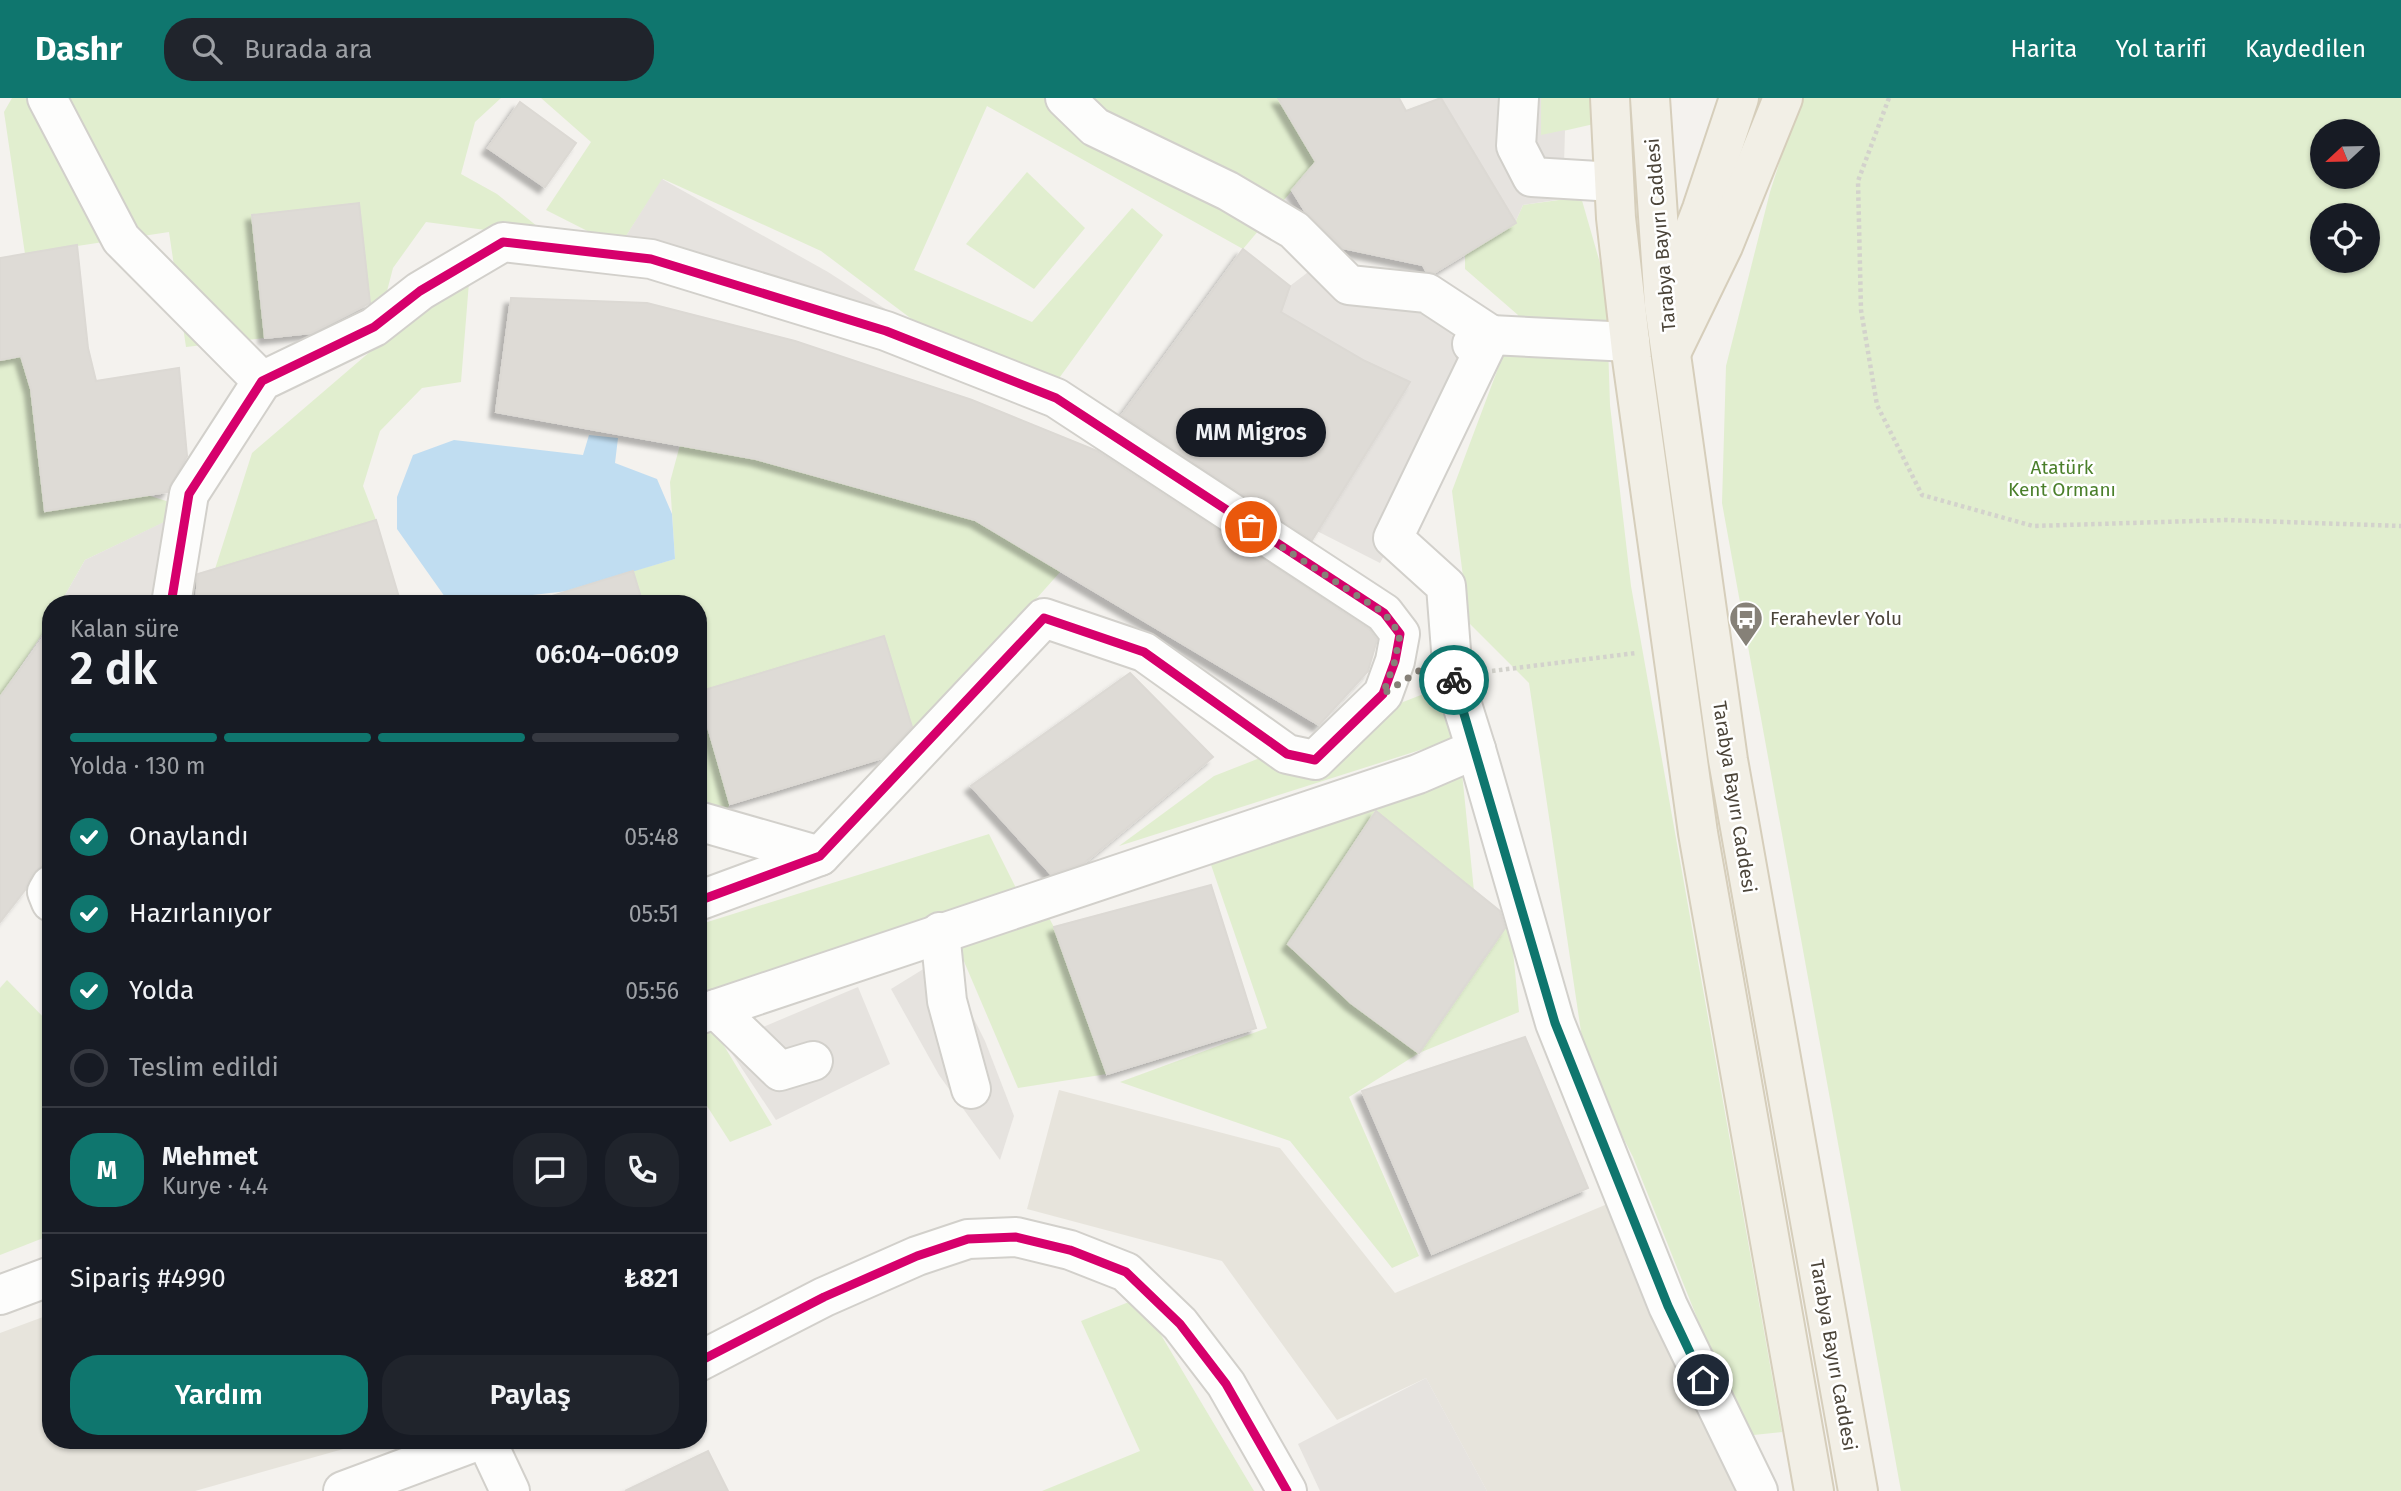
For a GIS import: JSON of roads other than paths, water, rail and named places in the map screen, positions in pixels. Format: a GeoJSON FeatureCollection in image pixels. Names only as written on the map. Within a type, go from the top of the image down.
{"type":"FeatureCollection","features":[{"type":"Feature","properties":{"kind":"main road","name":"Tarabya Bayırı Caddesi"},"geometry":{"type":"LineString","coordinates":[[1610,98],[1614,182],[1631,350],[1698,833],[1814,1491]]}},
{"type":"Feature","properties":{"kind":"main road","name":"Tarabya Bayırı Caddesi"},"geometry":{"type":"LineString","coordinates":[[1650,98],[1664,305],[1730,774],[1853,1486]]}},
{"type":"Feature","properties":{"kind":"main road"},"geometry":{"type":"LineString","coordinates":[[1631,350],[1664,305],[1739,98]]}},
{"type":"Feature","properties":{"kind":"main road"},"geometry":{"type":"LineString","coordinates":[[1671,353],[1723,246],[1783,98]]}},
{"type":"Feature","properties":{"kind":"main road"},"geometry":{"type":"LineString","coordinates":[[1653,162],[1664,181],[1672,188],[1685,190],[1708,179],[1715,169]]}},
{"type":"Feature","properties":{"kind":"street"},"geometry":{"type":"LineString","coordinates":[[47,98],[121,239],[262,381]]}},
{"type":"Feature","properties":{"kind":"street"},"geometry":{"type":"LineString","coordinates":[[1065,98],[1095,127],[1228,191],[1294,230],[1349,285],[1427,293],[1482,339],[1631,350]]}},
{"type":"Feature","properties":{"kind":"street"},"geometry":{"type":"LineString","coordinates":[[1519,98],[1516,146],[1532,177],[1614,182]]}},
{"type":"Feature","properties":{"kind":"street"},"geometry":{"type":"LineString","coordinates":[[172,595],[189,494],[262,381],[373,327],[420,292],[503,242],[651,259],[887,331],[1056,398],[1384,613],[1400,634],[1395,661],[1383,694]]}},
{"type":"Feature","properties":{"kind":"street"},"geometry":{"type":"LineString","coordinates":[[1482,339],[1393,538],[1446,586],[1452,663],[1555,1023],[1668,1306],[1758,1491]]}},
{"type":"Feature","properties":{"kind":"street"},"geometry":{"type":"LineString","coordinates":[[707,898],[820,856],[1044,618],[1144,652],[1287,754],[1315,760],[1383,694],[1452,663]]}},
{"type":"Feature","properties":{"kind":"street"},"geometry":{"type":"LineString","coordinates":[[707,1012],[1405,778],[1476,749]]}},
{"type":"Feature","properties":{"kind":"street"},"geometry":{"type":"LineString","coordinates":[[707,824],[820,856]]}},
{"type":"Feature","properties":{"kind":"street"},"geometry":{"type":"LineString","coordinates":[[940,932],[947,1001],[971,1089]]}},
{"type":"Feature","properties":{"kind":"street"},"geometry":{"type":"LineString","coordinates":[[707,1012],[780,1071],[813,1061]]}},
{"type":"Feature","properties":{"kind":"street"},"geometry":{"type":"LineString","coordinates":[[707,1357],[824,1297],[917,1255],[968,1239],[1016,1237],[1069,1250],[1126,1272],[1180,1324],[1226,1384],[1287,1491]]}},
{"type":"Feature","properties":{"kind":"street"},"geometry":{"type":"LineString","coordinates":[[0,1295],[42,1279]]}},
{"type":"Feature","properties":{"kind":"street"},"geometry":{"type":"LineString","coordinates":[[343,1491],[453,1449]]}},
{"type":"Feature","properties":{"kind":"street"},"geometry":{"type":"LineString","coordinates":[[477,1449],[510,1491]]}},
{"type":"Feature","properties":{"kind":"water"},"geometry":{"type":"Polygon","coordinates":[[[589,435],[618,438],[615,463],[657,479],[672,514],[675,559],[568,591],[532,595],[444,595],[397,529],[397,497],[413,455],[454,440],[583,455],[589,435]]]}},
{"type":"Feature","properties":{"kind":"place","name":"MM Migros"},"geometry":{"type":"Point","coordinates":[1251,527]}},
{"type":"Feature","properties":{"kind":"place","name":"Ferahevler Yolu"},"geometry":{"type":"Point","coordinates":[1746,648]}},
{"type":"Feature","properties":{"kind":"park label","name":"Atatürk Kent Ormanı"},"geometry":{"type":"Point","coordinates":[2062,478]}}]}
